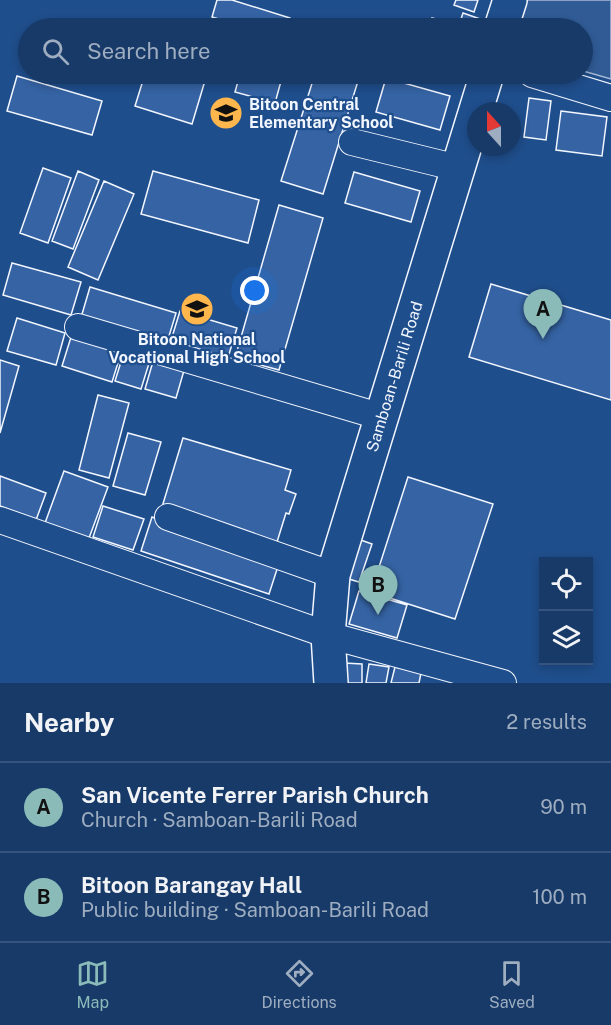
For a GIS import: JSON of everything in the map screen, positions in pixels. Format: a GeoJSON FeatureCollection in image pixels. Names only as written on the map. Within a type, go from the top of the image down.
{"type":"FeatureCollection","features":[{"type":"Feature","properties":{"kind":"highway"},"geometry":{"type":"LineString","coordinates":[[504,18],[510,0]]}},
{"type":"Feature","properties":{"kind":"highway","name":"Samboan-Barili Road"},"geometry":{"type":"LineString","coordinates":[[331,683],[328,635],[333,575],[485,84]]}},
{"type":"Feature","properties":{"kind":"street"},"geometry":{"type":"LineString","coordinates":[[565,84],[611,98]]}},
{"type":"Feature","properties":{"kind":"street"},"geometry":{"type":"LineString","coordinates":[[352,142],[458,168]]}},
{"type":"Feature","properties":{"kind":"street"},"geometry":{"type":"LineString","coordinates":[[78,327],[382,417]]}},
{"type":"Feature","properties":{"kind":"street"},"geometry":{"type":"LineString","coordinates":[[168,517],[333,575]]}},
{"type":"Feature","properties":{"kind":"street"},"geometry":{"type":"LineString","coordinates":[[0,520],[328,635],[503,683]]}},
{"type":"Feature","properties":{"kind":"shaded area"},"geometry":{"type":"Polygon","coordinates":[[[520,0],[611,0],[611,79],[593,74],[593,18],[514,18],[520,0]]]}},
{"type":"Feature","properties":{"kind":"building"},"geometry":{"type":"Polygon","coordinates":[[[217,0],[232,0],[290,18],[215,18],[212,17],[217,0]]]}},
{"type":"Feature","properties":{"kind":"building"},"geometry":{"type":"Polygon","coordinates":[[[456,0],[478,0],[474,12],[454,5],[456,0]]]}},
{"type":"Feature","properties":{"kind":"building"},"geometry":{"type":"Polygon","coordinates":[[[463,13],[477,18],[461,18],[463,13]]]}},
{"type":"Feature","properties":{"kind":"building"},"geometry":{"type":"Polygon","coordinates":[[[17,76],[18,84],[44,84],[102,101],[92,135],[7,111],[17,76]]]}},
{"type":"Feature","properties":{"kind":"building"},"geometry":{"type":"Polygon","coordinates":[[[142,84],[204,84],[192,124],[135,106],[142,84]]]}},
{"type":"Feature","properties":{"kind":"building"},"geometry":{"type":"Polygon","coordinates":[[[237,84],[280,84],[275,103],[235,92],[237,84]]]}},
{"type":"Feature","properties":{"kind":"building"},"geometry":{"type":"Polygon","coordinates":[[[312,84],[357,84],[323,194],[281,181],[312,84]]]}},
{"type":"Feature","properties":{"kind":"building"},"geometry":{"type":"Polygon","coordinates":[[[384,84],[407,84],[450,96],[440,130],[376,112],[384,84]]]}},
{"type":"Feature","properties":{"kind":"building"},"geometry":{"type":"Polygon","coordinates":[[[529,98],[551,101],[546,140],[524,137],[529,98]]]}},
{"type":"Feature","properties":{"kind":"building"},"geometry":{"type":"Polygon","coordinates":[[[561,111],[607,117],[602,156],[556,150],[561,111]]]}},
{"type":"Feature","properties":{"kind":"building"},"geometry":{"type":"Polygon","coordinates":[[[43,168],[71,178],[48,243],[20,233],[43,168]]]}},
{"type":"Feature","properties":{"kind":"building"},"geometry":{"type":"Polygon","coordinates":[[[78,171],[99,180],[73,249],[52,241],[78,171]]]}},
{"type":"Feature","properties":{"kind":"building"},"geometry":{"type":"Polygon","coordinates":[[[153,171],[259,200],[248,243],[141,214],[153,171]]]}},
{"type":"Feature","properties":{"kind":"building"},"geometry":{"type":"Polygon","coordinates":[[[354,172],[420,191],[411,222],[345,203],[354,172]]]}},
{"type":"Feature","properties":{"kind":"building"},"geometry":{"type":"Polygon","coordinates":[[[104,181],[134,194],[98,280],[68,267],[104,181]]]}},
{"type":"Feature","properties":{"kind":"building"},"geometry":{"type":"Polygon","coordinates":[[[279,205],[323,218],[279,370],[235,358],[279,205]]]}},
{"type":"Feature","properties":{"kind":"building"},"geometry":{"type":"Polygon","coordinates":[[[12,263],[81,282],[71,315],[3,295],[12,263]]]}},
{"type":"Feature","properties":{"kind":"building"},"geometry":{"type":"Polygon","coordinates":[[[491,284],[611,320],[611,400],[469,357],[491,284]]]}},
{"type":"Feature","properties":{"kind":"building"},"geometry":{"type":"Polygon","coordinates":[[[90,287],[176,313],[166,346],[80,321],[90,287]]]}},
{"type":"Feature","properties":{"kind":"building"},"geometry":{"type":"Polygon","coordinates":[[[180,311],[237,328],[226,364],[169,347],[180,311]]]}},
{"type":"Feature","properties":{"kind":"building"},"geometry":{"type":"Polygon","coordinates":[[[17,318],[65,333],[56,365],[7,351],[17,318]]]}},
{"type":"Feature","properties":{"kind":"building"},"geometry":{"type":"Polygon","coordinates":[[[72,334],[122,350],[112,382],[62,366],[72,334]]]}},
{"type":"Feature","properties":{"kind":"building"},"geometry":{"type":"Polygon","coordinates":[[[125,349],[151,357],[141,389],[115,381],[125,349]]]}},
{"type":"Feature","properties":{"kind":"building"},"geometry":{"type":"Polygon","coordinates":[[[154,358],[185,367],[176,398],[145,389],[154,358]]]}},
{"type":"Feature","properties":{"kind":"building"},"geometry":{"type":"Polygon","coordinates":[[[0,360],[19,366],[0,433],[0,360]]]}},
{"type":"Feature","properties":{"kind":"building"},"geometry":{"type":"Polygon","coordinates":[[[98,395],[129,403],[109,478],[79,470],[98,395]]]}},
{"type":"Feature","properties":{"kind":"building"},"geometry":{"type":"Polygon","coordinates":[[[128,433],[161,442],[145,495],[113,486],[128,433]]]}},
{"type":"Feature","properties":{"kind":"building"},"geometry":{"type":"Polygon","coordinates":[[[183,438],[291,470],[285,490],[296,494],[289,514],[286,513],[277,542],[162,507],[183,438]]]}},
{"type":"Feature","properties":{"kind":"building"},"geometry":{"type":"Polygon","coordinates":[[[64,471],[108,487],[89,538],[45,523],[64,471]]]}},
{"type":"Feature","properties":{"kind":"building"},"geometry":{"type":"Polygon","coordinates":[[[0,476],[46,493],[36,520],[0,506],[0,476]]]}},
{"type":"Feature","properties":{"kind":"building"},"geometry":{"type":"Polygon","coordinates":[[[408,477],[493,504],[455,619],[371,592],[408,477]]]}},
{"type":"Feature","properties":{"kind":"building"},"geometry":{"type":"Polygon","coordinates":[[[103,506],[144,519],[133,550],[93,537],[103,506]]]}},
{"type":"Feature","properties":{"kind":"building"},"geometry":{"type":"Polygon","coordinates":[[[152,517],[280,560],[269,594],[141,551],[152,517]]]}},
{"type":"Feature","properties":{"kind":"building"},"geometry":{"type":"Polygon","coordinates":[[[355,538],[372,544],[359,582],[342,577],[355,538]]]}},
{"type":"Feature","properties":{"kind":"building"},"geometry":{"type":"Polygon","coordinates":[[[359,591],[407,605],[397,638],[349,624],[359,591]]]}},
{"type":"Feature","properties":{"kind":"building"},"geometry":{"type":"Polygon","coordinates":[[[344,663],[362,664],[362,683],[344,683],[344,663]]]}},
{"type":"Feature","properties":{"kind":"building"},"geometry":{"type":"Polygon","coordinates":[[[369,664],[389,667],[386,683],[366,683],[369,664]]]}},
{"type":"Feature","properties":{"kind":"building"},"geometry":{"type":"Polygon","coordinates":[[[395,667],[421,673],[419,683],[391,683],[395,667]]]}},
{"type":"Feature","properties":{"kind":"place","name":"Bitoon Central Elementary School"},"geometry":{"type":"Point","coordinates":[226,113]}},
{"type":"Feature","properties":{"kind":"place","name":"Bitoon National Vocational High School"},"geometry":{"type":"Point","coordinates":[197,309]}},
{"type":"Feature","properties":{"kind":"place","name":"San Vicente Ferrer Parish Church"},"geometry":{"type":"Point","coordinates":[543,339]}},
{"type":"Feature","properties":{"kind":"place","name":"Bitoon Barangay Hall"},"geometry":{"type":"Point","coordinates":[378,615]}}]}
